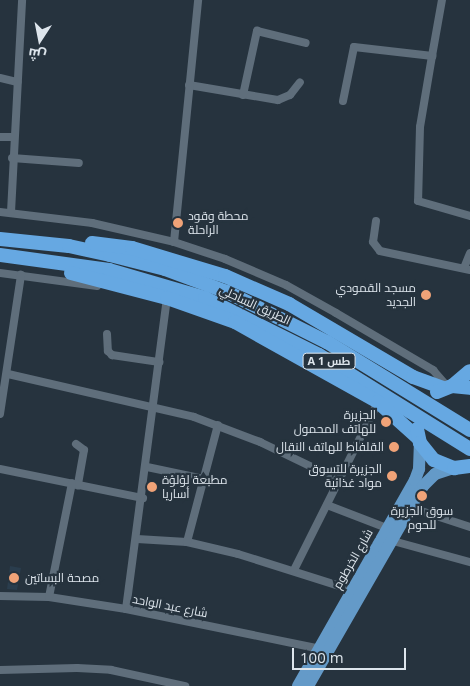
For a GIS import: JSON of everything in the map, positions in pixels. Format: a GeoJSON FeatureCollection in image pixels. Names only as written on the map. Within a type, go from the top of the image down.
{"type":"FeatureCollection","features":[{"type":"Feature","properties":{"kind":"highway","name":"الطريق الساحلي"},"geometry":{"type":"LineString","coordinates":[[0,239],[69,246],[182,282],[247,300],[297,325],[470,430]]}},
{"type":"Feature","properties":{"kind":"highway"},"geometry":{"type":"LineString","coordinates":[[69,246],[102,244],[132,248],[216,273],[288,304],[405,372],[448,387],[470,388]]}},
{"type":"Feature","properties":{"kind":"highway","name":"الطريق الساحلي"},"geometry":{"type":"LineString","coordinates":[[0,255],[182,282],[290,338],[470,449]]}},
{"type":"Feature","properties":{"kind":"highway"},"geometry":{"type":"LineString","coordinates":[[0,255],[23,265],[98,279],[211,312],[258,333],[378,402],[419,440],[434,460],[454,468],[470,466]]}},
{"type":"Feature","properties":{"kind":"highway"},"geometry":{"type":"LineString","coordinates":[[419,440],[417,428],[422,408],[427,400],[470,371]]}},
{"type":"Feature","properties":{"kind":"main road","name":"شارع الخرطوم"},"geometry":{"type":"LineString","coordinates":[[308,686],[322,649],[352,590],[418,475],[419,440]]}},
{"type":"Feature","properties":{"kind":"main road","name":"شارع الخرطوم"},"geometry":{"type":"LineString","coordinates":[[298,686],[393,541],[432,476],[454,468]]}},
{"type":"Feature","properties":{"kind":"street"},"geometry":{"type":"LineString","coordinates":[[11,212],[12,158],[22,0]]}},
{"type":"Feature","properties":{"kind":"street"},"geometry":{"type":"LineString","coordinates":[[174,242],[198,0]]}},
{"type":"Feature","properties":{"kind":"street"},"geometry":{"type":"LineString","coordinates":[[442,0],[420,127],[418,200],[470,216]]}},
{"type":"Feature","properties":{"kind":"street"},"geometry":{"type":"LineString","coordinates":[[243,95],[257,31],[306,43]]}},
{"type":"Feature","properties":{"kind":"street"},"geometry":{"type":"LineString","coordinates":[[343,101],[354,47],[432,56]]}},
{"type":"Feature","properties":{"kind":"street"},"geometry":{"type":"LineString","coordinates":[[0,78],[18,82]]}},
{"type":"Feature","properties":{"kind":"street"},"geometry":{"type":"LineString","coordinates":[[190,85],[278,100],[290,95],[300,82]]}},
{"type":"Feature","properties":{"kind":"street"},"geometry":{"type":"LineString","coordinates":[[0,137],[14,137]]}},
{"type":"Feature","properties":{"kind":"street"},"geometry":{"type":"LineString","coordinates":[[12,158],[79,163]]}},
{"type":"Feature","properties":{"kind":"street"},"geometry":{"type":"LineString","coordinates":[[0,212],[92,223],[174,242],[225,259],[286,285],[432,370],[448,387]]}},
{"type":"Feature","properties":{"kind":"street"},"geometry":{"type":"LineString","coordinates":[[376,220],[373,242],[380,250],[467,269],[470,253]]}},
{"type":"Feature","properties":{"kind":"street"},"geometry":{"type":"LineString","coordinates":[[0,273],[93,285],[167,300],[143,498],[126,609]]}},
{"type":"Feature","properties":{"kind":"street"},"geometry":{"type":"LineString","coordinates":[[0,414],[1,397],[8,374],[21,275]]}},
{"type":"Feature","properties":{"kind":"street"},"geometry":{"type":"LineString","coordinates":[[107,334],[108,352],[112,355],[159,362]]}},
{"type":"Feature","properties":{"kind":"street"},"geometry":{"type":"LineString","coordinates":[[8,374],[154,407],[218,425],[339,480]]}},
{"type":"Feature","properties":{"kind":"street"},"geometry":{"type":"LineString","coordinates":[[294,570],[378,402]]}},
{"type":"Feature","properties":{"kind":"street"},"geometry":{"type":"LineString","coordinates":[[187,542],[218,425]]}},
{"type":"Feature","properties":{"kind":"street"},"geometry":{"type":"LineString","coordinates":[[49,597],[84,450],[76,444]]}},
{"type":"Feature","properties":{"kind":"street"},"geometry":{"type":"LineString","coordinates":[[146,467],[204,479]]}},
{"type":"Feature","properties":{"kind":"street"},"geometry":{"type":"LineString","coordinates":[[0,469],[143,498]]}},
{"type":"Feature","properties":{"kind":"street"},"geometry":{"type":"LineString","coordinates":[[327,505],[387,528]]}},
{"type":"Feature","properties":{"kind":"street"},"geometry":{"type":"LineString","coordinates":[[412,508],[470,527]]}},
{"type":"Feature","properties":{"kind":"street"},"geometry":{"type":"LineString","coordinates":[[137,539],[187,542],[294,570],[352,590]]}},
{"type":"Feature","properties":{"kind":"street"},"geometry":{"type":"LineString","coordinates":[[393,541],[470,562]]}},
{"type":"Feature","properties":{"kind":"street","name":"شارع عبد الواحد"},"geometry":{"type":"LineString","coordinates":[[2,597],[49,597],[126,609],[322,649]]}},
{"type":"Feature","properties":{"kind":"street"},"geometry":{"type":"LineString","coordinates":[[0,670],[77,668],[144,676],[185,686]]}},
{"type":"Feature","properties":{"kind":"street"},"geometry":{"type":"LineString","coordinates":[[141,686],[144,676]]}},
{"type":"Feature","properties":{"kind":"shaded area","name":"مصحة البساتين"},"geometry":{"type":"Polygon","coordinates":[[[10,566],[21,568],[17,590],[7,589],[10,566]]]}},
{"type":"Feature","properties":{"kind":"place","name":"محطة وقود الراحلة"},"geometry":{"type":"Point","coordinates":[178,223]}},
{"type":"Feature","properties":{"kind":"place","name":"مسجد القمودي الجديد"},"geometry":{"type":"Point","coordinates":[426,295]}},
{"type":"Feature","properties":{"kind":"place","name":"الجزيرة للهاتف المحمول"},"geometry":{"type":"Point","coordinates":[386,422]}},
{"type":"Feature","properties":{"kind":"place","name":"القلفاط للهاتف النقال"},"geometry":{"type":"Point","coordinates":[394,447]}},
{"type":"Feature","properties":{"kind":"place","name":"الجزيرة للتسوق مواد غذائية"},"geometry":{"type":"Point","coordinates":[392,476]}},
{"type":"Feature","properties":{"kind":"place","name":"مطبعة لؤلؤة أساريا"},"geometry":{"type":"Point","coordinates":[152,487]}},
{"type":"Feature","properties":{"kind":"place","name":"سوق الجزيرة للحوم"},"geometry":{"type":"Point","coordinates":[422,496]}},
{"type":"Feature","properties":{"kind":"place","name":"مصحة البساتين"},"geometry":{"type":"Point","coordinates":[14,578]}}]}
